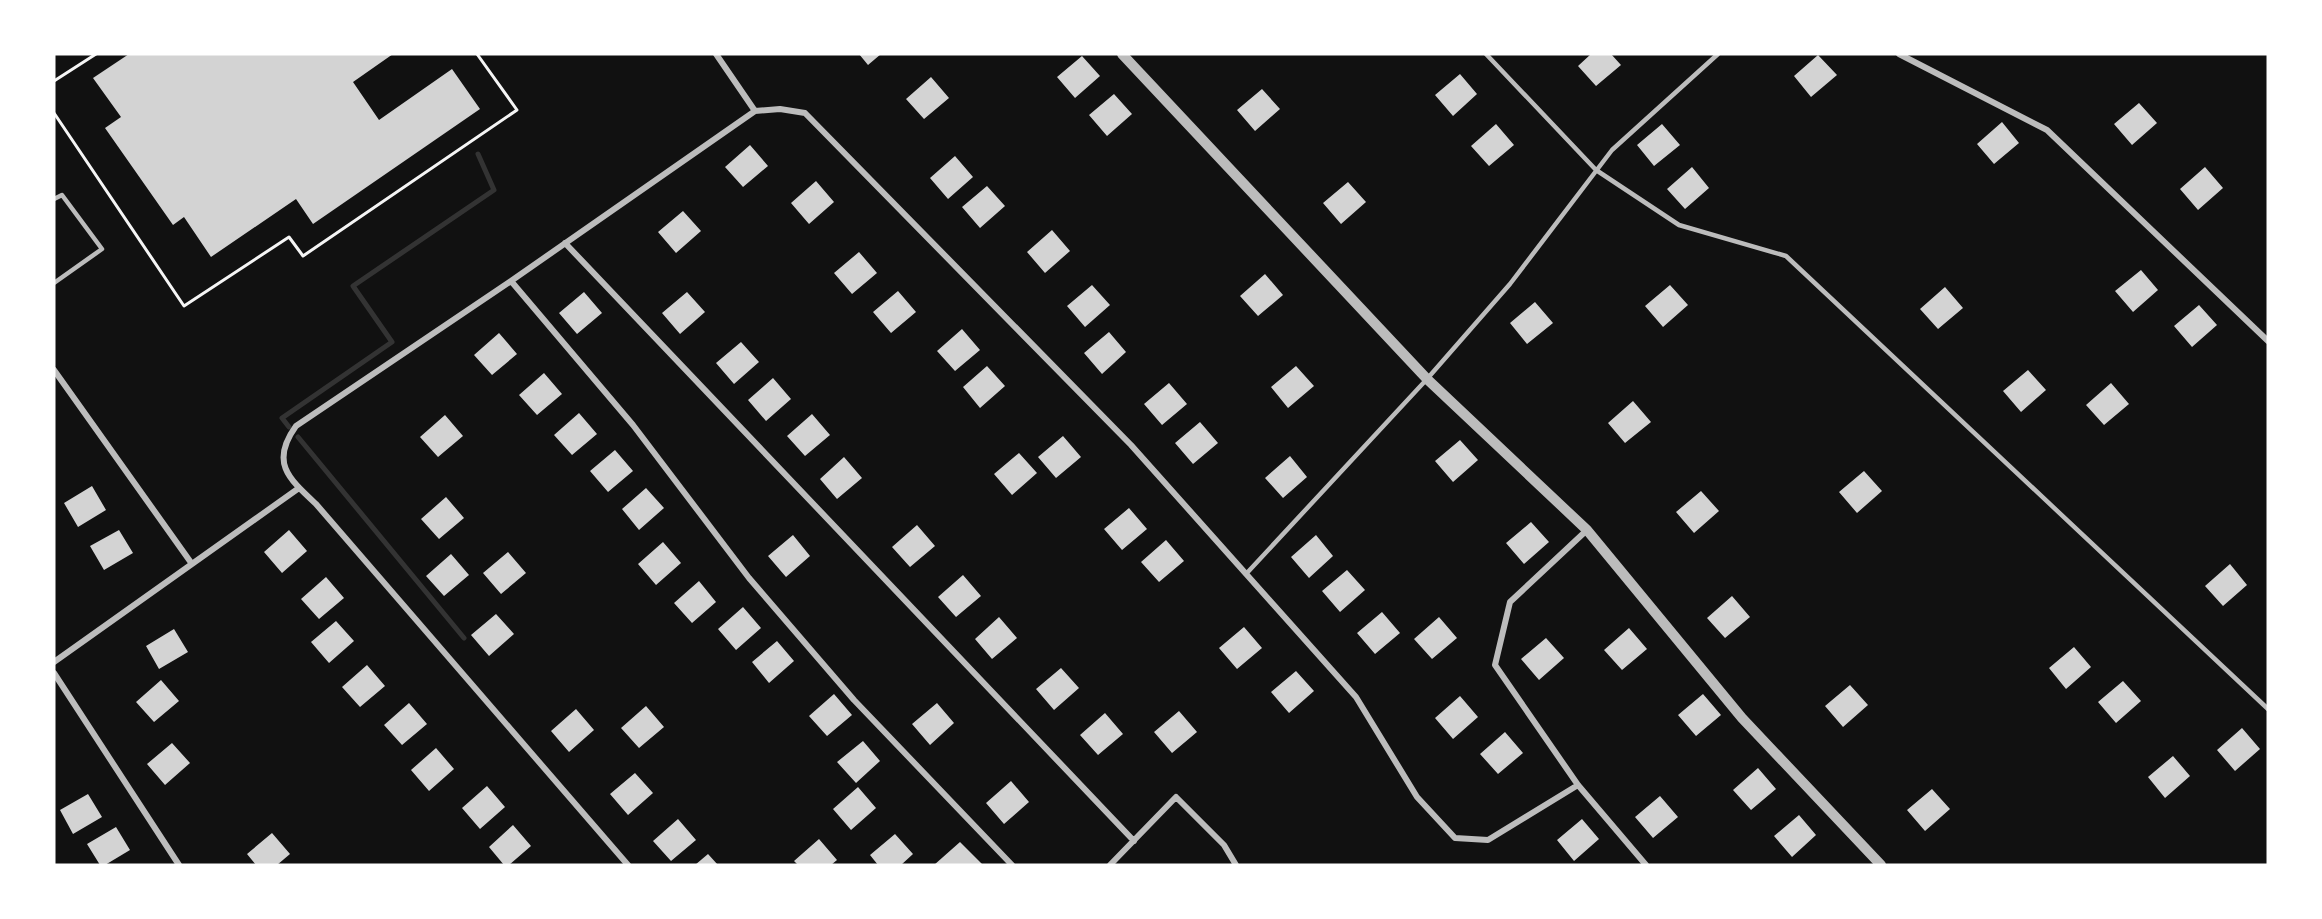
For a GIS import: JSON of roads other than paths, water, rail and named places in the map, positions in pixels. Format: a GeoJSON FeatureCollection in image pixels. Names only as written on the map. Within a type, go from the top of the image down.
{"type":"FeatureCollection","features":[{"type":"Feature","properties":{"kind":"street"},"geometry":{"type":"LineString","coordinates":[[716,54],[755,111]]}},
{"type":"Feature","properties":{"kind":"street"},"geometry":{"type":"LineString","coordinates":[[1122,54],[1427,379],[1587,530],[1742,718],[1881,865]]}},
{"type":"Feature","properties":{"kind":"street"},"geometry":{"type":"LineString","coordinates":[[1899,54],[2047,130],[2268,341]]}},
{"type":"Feature","properties":{"kind":"street"},"geometry":{"type":"LineString","coordinates":[[628,865],[316,504],[298,488],[284,468],[283,454],[286,439],[296,426],[511,281],[755,111],[780,109],[805,113],[1131,444],[1356,697],[1417,797],[1455,838],[1488,840],[1578,785]]}},
{"type":"Feature","properties":{"kind":"street"},"geometry":{"type":"LineString","coordinates":[[565,243],[1134,841]]}},
{"type":"Feature","properties":{"kind":"street"},"geometry":{"type":"LineString","coordinates":[[511,281],[633,425],[749,578],[854,700],[1012,865]]}},
{"type":"Feature","properties":{"kind":"street"},"geometry":{"type":"LineString","coordinates":[[54,370],[192,564]]}},
{"type":"Feature","properties":{"kind":"street"},"geometry":{"type":"LineString","coordinates":[[54,662],[298,488]]}},
{"type":"Feature","properties":{"kind":"street"},"geometry":{"type":"LineString","coordinates":[[1587,530],[1510,602],[1495,664],[1578,785],[1646,865]]}},
{"type":"Feature","properties":{"kind":"street"},"geometry":{"type":"LineString","coordinates":[[54,673],[179,865]]}},
{"type":"Feature","properties":{"kind":"street"},"geometry":{"type":"LineString","coordinates":[[1110,865],[1176,797],[1224,845],[1236,865]]}},
{"type":"Feature","properties":{"kind":"lane"},"geometry":{"type":"LineString","coordinates":[[1486,54],[1596,170],[1678,225],[1785,255],[2268,708]]}},
{"type":"Feature","properties":{"kind":"lane"},"geometry":{"type":"LineString","coordinates":[[1246,574],[1427,379],[1510,284],[1612,150],[1718,54]]}},
{"type":"Feature","properties":{"kind":"lane"},"geometry":{"type":"LineString","coordinates":[[54,200],[62,195],[102,249],[54,283]]}},
{"type":"Feature","properties":{"kind":"waterway"},"geometry":{"type":"LineString","coordinates":[[289,427],[282,418],[392,342],[353,286],[494,190],[478,154]]}},
{"type":"Feature","properties":{"kind":"waterway"},"geometry":{"type":"LineString","coordinates":[[298,437],[464,638]]}}]}
